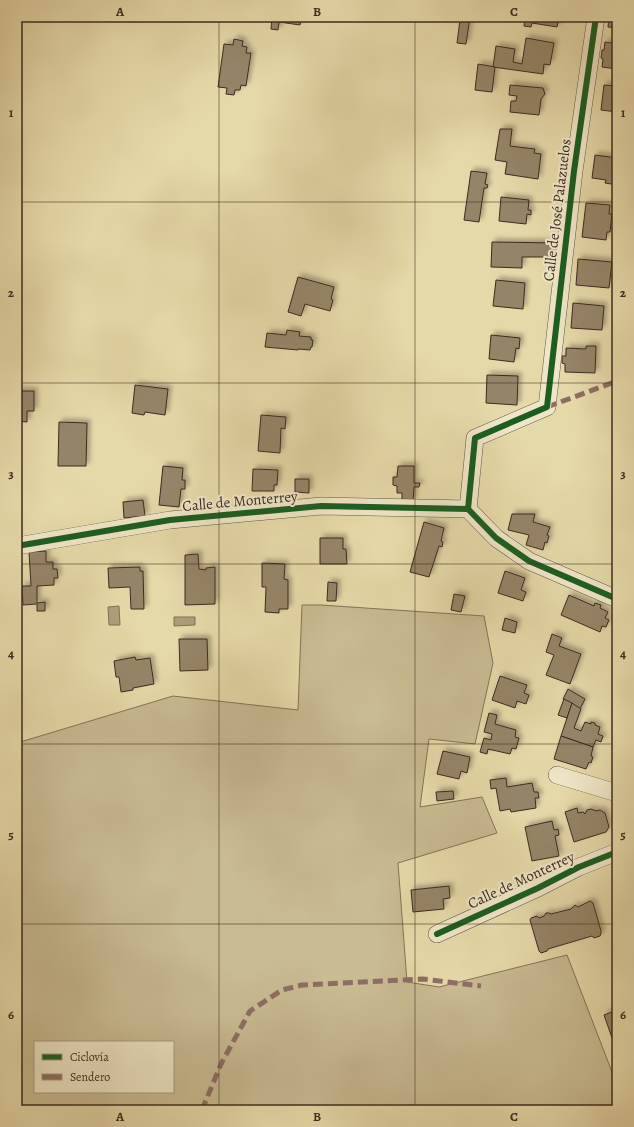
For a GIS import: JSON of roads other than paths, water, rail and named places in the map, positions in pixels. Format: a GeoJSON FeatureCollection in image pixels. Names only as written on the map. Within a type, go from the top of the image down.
{"type":"FeatureCollection","features":[{"type":"Feature","properties":{"kind":"street","name":"Calle de José Palazuelos"},"geometry":{"type":"LineString","coordinates":[[468,508],[475,438],[547,407],[574,171],[596,17]]}},
{"type":"Feature","properties":{"kind":"street","name":"Calle de Monterrey"},"geometry":{"type":"LineString","coordinates":[[17,546],[170,520],[322,506],[468,508]]}},
{"type":"Feature","properties":{"kind":"street"},"geometry":{"type":"LineString","coordinates":[[468,508],[496,538],[529,561],[617,599]]}},
{"type":"Feature","properties":{"kind":"street"},"geometry":{"type":"LineString","coordinates":[[557,775],[617,793]]}},
{"type":"Feature","properties":{"kind":"street","name":"Calle de Monterrey"},"geometry":{"type":"LineString","coordinates":[[437,934],[538,888],[579,867],[617,852]]}}]}
